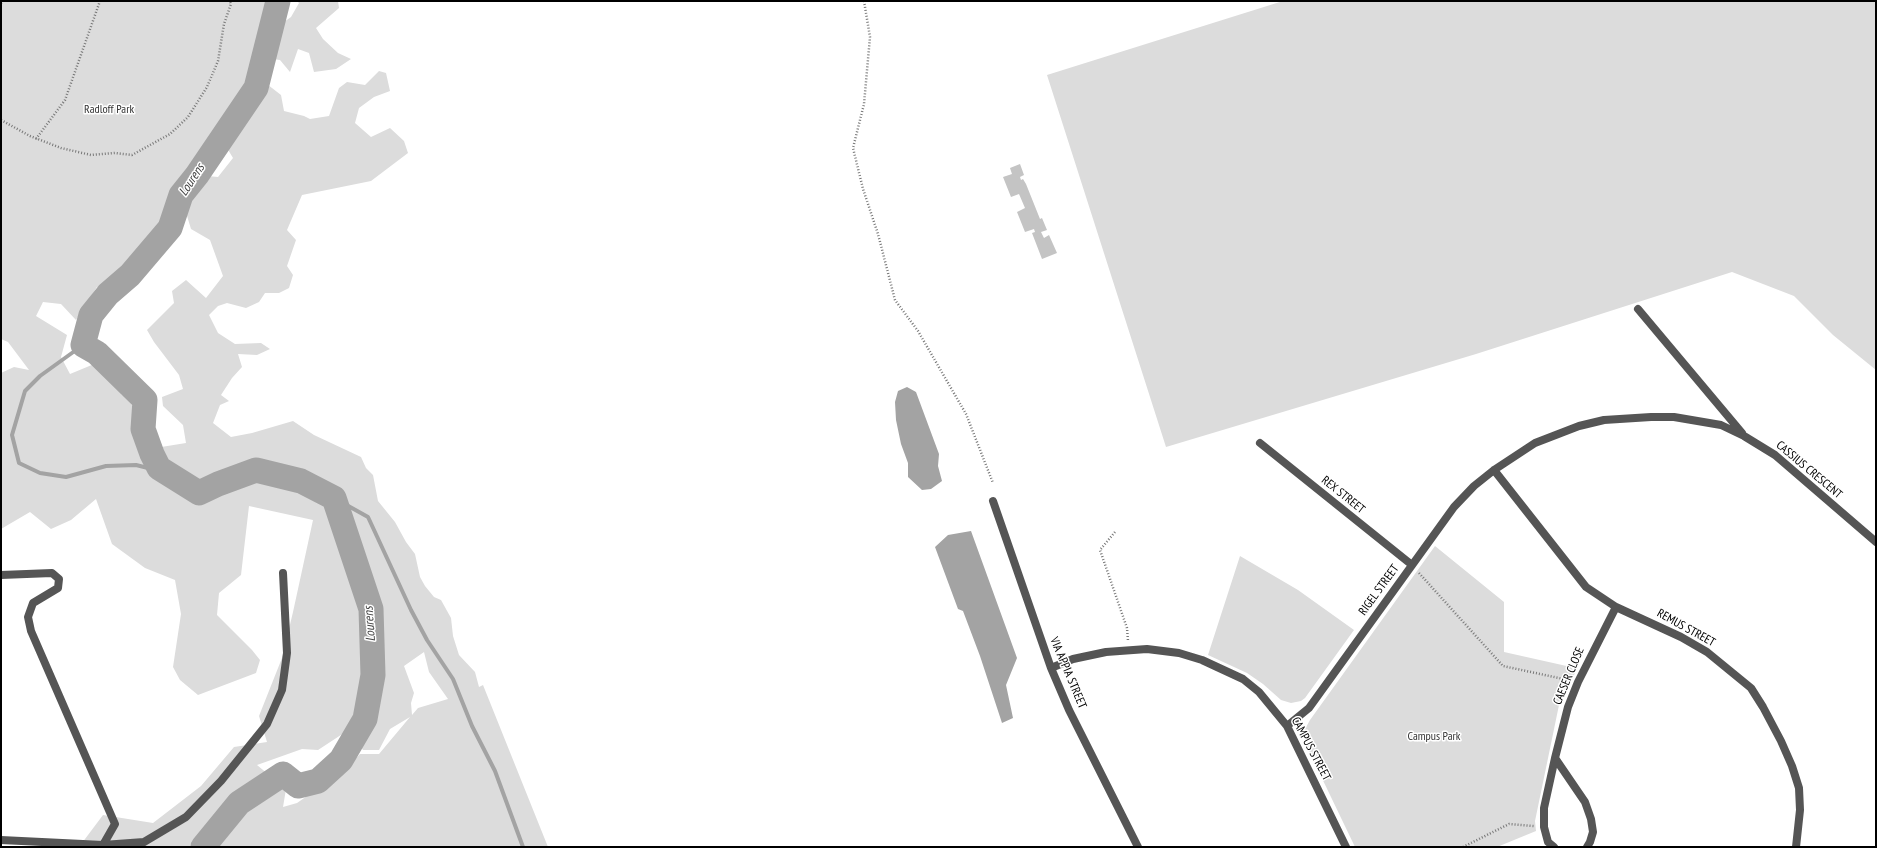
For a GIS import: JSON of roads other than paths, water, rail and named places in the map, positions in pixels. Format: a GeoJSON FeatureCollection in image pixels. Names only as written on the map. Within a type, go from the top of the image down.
{"type":"FeatureCollection","features":[{"type":"Feature","properties":{"kind":"street"},"geometry":{"type":"LineString","coordinates":[[1638,309],[1744,436]]}},
{"type":"Feature","properties":{"kind":"street","name":"CASSIUS CRESCENT"},"geometry":{"type":"LineString","coordinates":[[1494,470],[1535,443],[1553,434],[1604,420],[1674,417],[1721,425],[1744,436],[1775,455],[1876,542]]}},
{"type":"Feature","properties":{"kind":"street","name":"REX STREET"},"geometry":{"type":"LineString","coordinates":[[1260,443],[1412,565]]}},
{"type":"Feature","properties":{"kind":"street","name":"RIGEL STREET"},"geometry":{"type":"LineString","coordinates":[[1287,726],[1309,708],[1454,507],[1474,486],[1494,470]]}},
{"type":"Feature","properties":{"kind":"street","name":"REMUS STREET"},"geometry":{"type":"LineString","coordinates":[[1494,470],[1586,586],[1616,607],[1681,637],[1707,652],[1751,688],[1781,741],[1792,766],[1799,788],[1800,810],[1796,847]]}},
{"type":"Feature","properties":{"kind":"street","name":"VIA APPIA STREET"},"geometry":{"type":"LineString","coordinates":[[993,501],[1051,668],[1070,710],[1138,847]]}},
{"type":"Feature","properties":{"kind":"street"},"geometry":{"type":"LineString","coordinates":[[1,575],[52,573],[59,579],[58,588],[33,603],[28,617],[31,631],[115,824],[103,845]]}},
{"type":"Feature","properties":{"kind":"street"},"geometry":{"type":"LineString","coordinates":[[1,840],[103,845],[144,842],[186,817],[221,781],[267,724],[282,690],[287,653],[283,573]]}},
{"type":"Feature","properties":{"kind":"street","name":"CAESER CLOSE"},"geometry":{"type":"LineString","coordinates":[[1554,847],[1548,842],[1544,827],[1544,808],[1568,707],[1578,682],[1616,607]]}},
{"type":"Feature","properties":{"kind":"street","name":"CAMPUS STREET"},"geometry":{"type":"LineString","coordinates":[[1051,668],[1073,659],[1106,652],[1147,649],[1179,653],[1222,668],[1243,679],[1259,692],[1287,726],[1346,847]]}},
{"type":"Feature","properties":{"kind":"street"},"geometry":{"type":"LineString","coordinates":[[1555,758],[1584,802],[1591,819],[1592,832],[1590,842],[1587,847]]}},
{"type":"Feature","properties":{"kind":"waterway","name":"Lourens"},"geometry":{"type":"LineString","coordinates":[[203,847],[239,803],[283,774],[298,786],[318,781],[341,760],[365,719],[373,675],[371,609],[334,498],[301,481],[256,470],[218,484],[199,493],[159,468],[143,429],[145,400],[97,353],[83,345],[91,315],[108,294],[130,275],[170,228],[181,195],[197,175],[256,88],[278,1]]}},
{"type":"Feature","properties":{"kind":"waterway","name":"Lourens"},"geometry":{"type":"LineString","coordinates":[[83,345],[40,376],[25,391],[12,435],[19,463],[40,473],[66,477],[106,466],[136,465],[148,468],[159,468]]}},
{"type":"Feature","properties":{"kind":"waterway"},"geometry":{"type":"LineString","coordinates":[[334,498],[368,517],[411,610],[427,640],[453,679],[472,726],[495,771],[523,847]]}},
{"type":"Feature","properties":{"kind":"park label","name":"Radloff Park"},"geometry":{"type":"Point","coordinates":[109,110]}},
{"type":"Feature","properties":{"kind":"park label","name":"Campus Park"},"geometry":{"type":"Point","coordinates":[1434,737]}}]}
